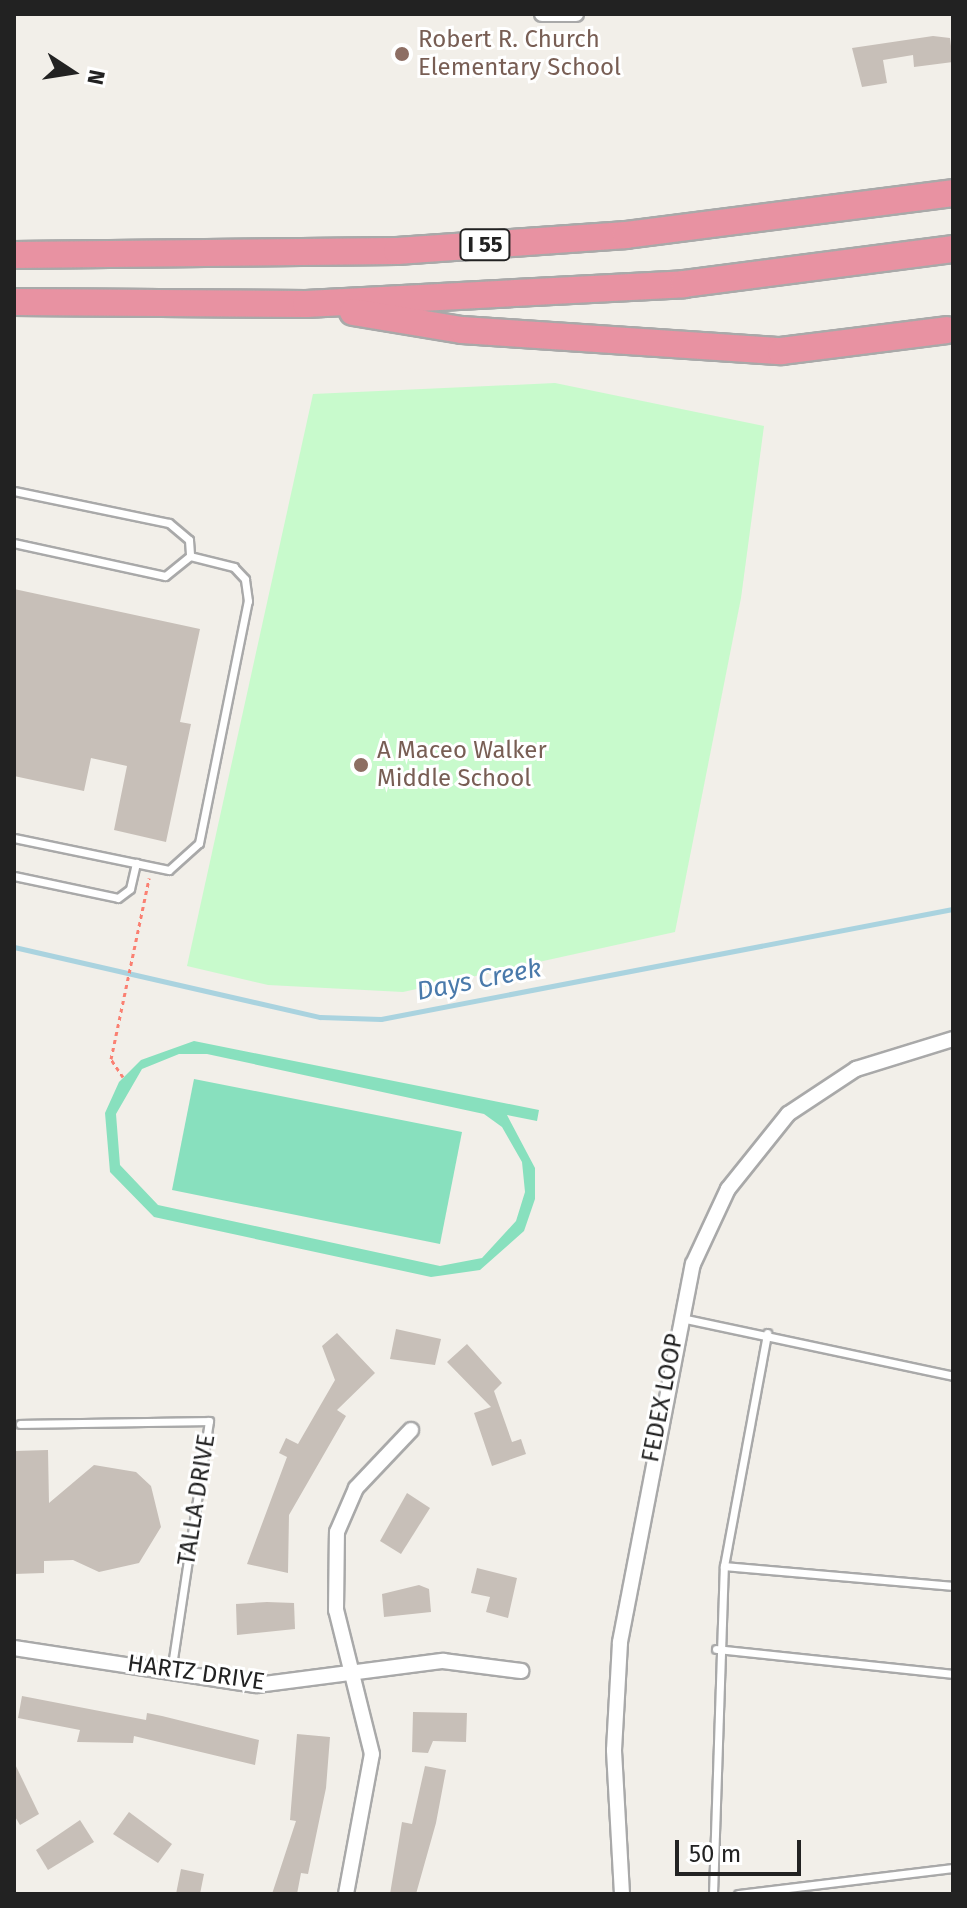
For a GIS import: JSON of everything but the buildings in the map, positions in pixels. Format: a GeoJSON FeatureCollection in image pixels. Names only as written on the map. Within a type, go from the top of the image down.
{"type":"FeatureCollection","features":[{"type":"Feature","properties":{"kind":"highway","name":"I 55"},"geometry":{"type":"LineString","coordinates":[[14,255],[412,250],[626,235],[953,193]]}},
{"type":"Feature","properties":{"kind":"highway","name":"I 55"},"geometry":{"type":"LineString","coordinates":[[14,302],[306,304],[684,284],[953,249]]}},
{"type":"Feature","properties":{"kind":"highway"},"geometry":{"type":"LineString","coordinates":[[306,304],[462,330],[781,351],[950,330]]}},
{"type":"Feature","properties":{"kind":"street"},"geometry":{"type":"LineString","coordinates":[[542,14],[576,14]]}},
{"type":"Feature","properties":{"kind":"street","name":"FEDEX LOOP"},"geometry":{"type":"LineString","coordinates":[[622,1894],[614,1750],[620,1642],[679,1318],[709,1224],[764,1138],[856,1069],[953,1039]]}},
{"type":"Feature","properties":{"kind":"street"},"geometry":{"type":"LineString","coordinates":[[346,1894],[372,1754],[334,1590],[337,1532],[356,1488],[411,1430]]}},
{"type":"Feature","properties":{"kind":"street","name":"HARTZ DRIVE"},"geometry":{"type":"LineString","coordinates":[[14,1648],[257,1685],[443,1661],[521,1671]]}},
{"type":"Feature","properties":{"kind":"lane"},"geometry":{"type":"LineString","coordinates":[[14,491],[169,523],[189,540],[190,556]]}},
{"type":"Feature","properties":{"kind":"lane"},"geometry":{"type":"LineString","coordinates":[[14,543],[165,576],[190,556]]}},
{"type":"Feature","properties":{"kind":"lane"},"geometry":{"type":"LineString","coordinates":[[14,838],[169,870],[186,862],[199,843],[248,601],[245,579],[234,567],[190,556]]}},
{"type":"Feature","properties":{"kind":"lane"},"geometry":{"type":"LineString","coordinates":[[14,876],[118,898],[130,889],[136,863]]}},
{"type":"Feature","properties":{"kind":"lane"},"geometry":{"type":"LineString","coordinates":[[679,1318],[767,1333],[953,1376]]}},
{"type":"Feature","properties":{"kind":"lane"},"geometry":{"type":"LineString","coordinates":[[713,1894],[716,1649],[724,1566],[767,1333]]}},
{"type":"Feature","properties":{"kind":"lane","name":"TALLA DRIVE"},"geometry":{"type":"LineString","coordinates":[[20,1424],[209,1421],[171,1673]]}},
{"type":"Feature","properties":{"kind":"lane"},"geometry":{"type":"LineString","coordinates":[[724,1566],[953,1586]]}},
{"type":"Feature","properties":{"kind":"lane"},"geometry":{"type":"LineString","coordinates":[[716,1649],[953,1674]]}},
{"type":"Feature","properties":{"kind":"lane"},"geometry":{"type":"LineString","coordinates":[[738,1894],[953,1868]]}},
{"type":"Feature","properties":{"kind":"path"},"geometry":{"type":"LineString","coordinates":[[123,1077],[111,1059],[138,950],[151,866]]}},
{"type":"Feature","properties":{"kind":"green space"},"geometry":{"type":"Polygon","coordinates":[[[555,383],[764,426],[741,598],[675,932],[403,992],[268,985],[187,966],[313,394],[555,383]]]}},
{"type":"Feature","properties":{"kind":"green space"},"geometry":{"type":"Polygon","coordinates":[[[194,1041],[539,1110],[537,1121],[507,1115],[535,1168],[535,1199],[524,1231],[480,1270],[431,1277],[154,1217],[110,1172],[105,1113],[119,1082],[141,1060],[194,1041]],[[179,1054],[142,1069],[116,1114],[120,1165],[158,1205],[440,1266],[482,1258],[516,1221],[525,1192],[522,1162],[502,1127],[484,1114],[207,1054],[179,1054]]]}},
{"type":"Feature","properties":{"kind":"green space"},"geometry":{"type":"Polygon","coordinates":[[[194,1079],[462,1132],[440,1244],[172,1190],[194,1079]]]}},
{"type":"Feature","properties":{"kind":"waterway","name":"Days Creek"},"geometry":{"type":"LineString","coordinates":[[14,947],[320,1017],[381,1019],[953,909]]}},
{"type":"Feature","properties":{"kind":"place","name":"Robert R. Church Elementary School"},"geometry":{"type":"Point","coordinates":[402,54]}},
{"type":"Feature","properties":{"kind":"place","name":"A Maceo Walker Middle School"},"geometry":{"type":"Point","coordinates":[361,765]}}]}
